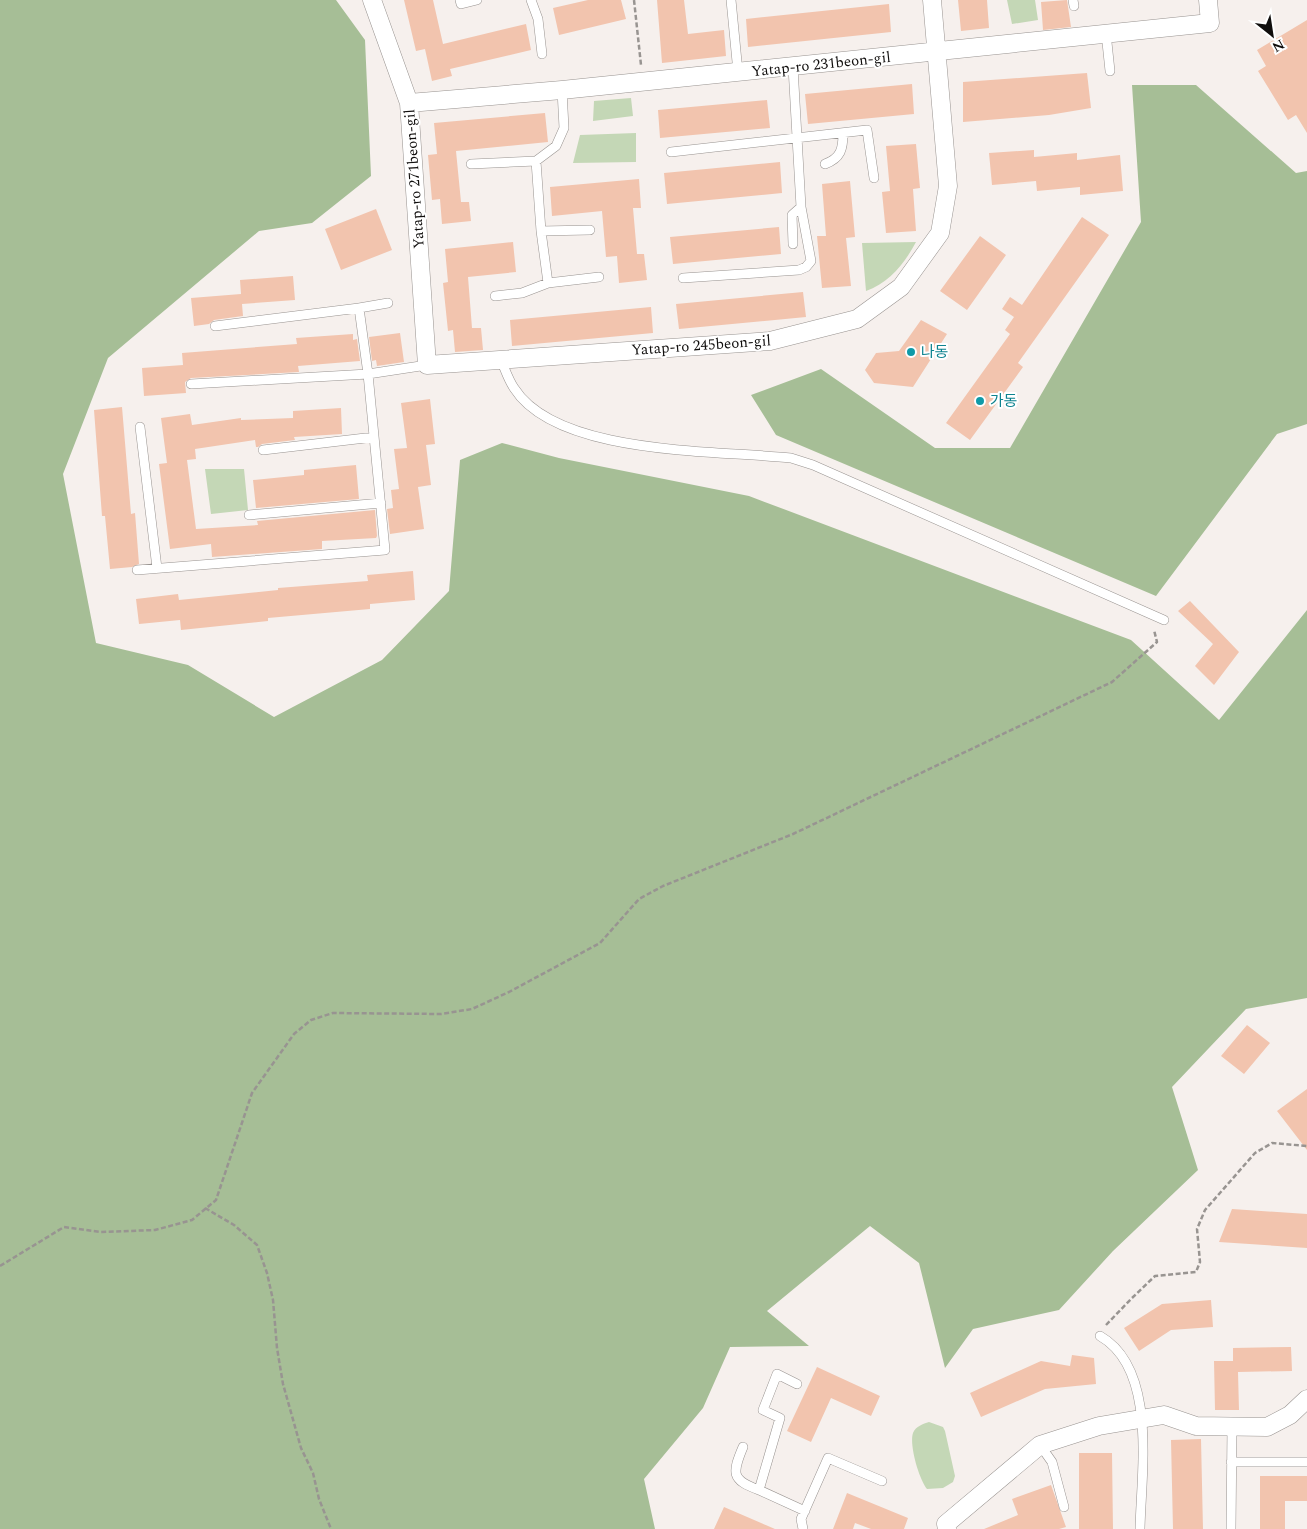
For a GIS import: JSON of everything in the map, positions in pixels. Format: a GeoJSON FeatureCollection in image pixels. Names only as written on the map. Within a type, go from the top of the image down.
{"type":"FeatureCollection","features":[{"type":"Feature","properties":{"kind":"street","name":"Yatap-ro 271beon-gil"},"geometry":{"type":"LineString","coordinates":[[372,0],[409,103],[427,365]]}},
{"type":"Feature","properties":{"kind":"street","name":"Yatap-ro 245beon-gil"},"geometry":{"type":"LineString","coordinates":[[427,365],[770,342],[857,319],[901,287],[940,233],[948,186],[938,52],[932,0]]}},
{"type":"Feature","properties":{"kind":"street","name":"Yatap-ro 231beon-gil"},"geometry":{"type":"LineString","coordinates":[[409,103],[562,90],[1210,23],[1208,0]]}},
{"type":"Feature","properties":{"kind":"street"},"geometry":{"type":"LineString","coordinates":[[947,1527],[1040,1446],[1099,1426],[1164,1415],[1196,1426],[1267,1427],[1290,1415],[1307,1399]]}},
{"type":"Feature","properties":{"kind":"lane"},"geometry":{"type":"LineString","coordinates":[[460,0],[461,4],[477,0]]}},
{"type":"Feature","properties":{"kind":"lane"},"geometry":{"type":"LineString","coordinates":[[531,0],[538,19],[542,54]]}},
{"type":"Feature","properties":{"kind":"lane"},"geometry":{"type":"LineString","coordinates":[[731,0],[738,72]]}},
{"type":"Feature","properties":{"kind":"lane"},"geometry":{"type":"LineString","coordinates":[[1106,33],[1110,71]]}},
{"type":"Feature","properties":{"kind":"lane"},"geometry":{"type":"LineString","coordinates":[[683,278],[799,270],[806,267],[811,261],[801,207],[792,67]]}},
{"type":"Feature","properties":{"kind":"lane"},"geometry":{"type":"LineString","coordinates":[[471,164],[536,160],[556,146],[564,128],[562,90]]}},
{"type":"Feature","properties":{"kind":"lane"},"geometry":{"type":"LineString","coordinates":[[671,152],[867,130],[874,178]]}},
{"type":"Feature","properties":{"kind":"lane"},"geometry":{"type":"LineString","coordinates":[[825,164],[834,161],[843,149],[842,133]]}},
{"type":"Feature","properties":{"kind":"lane"},"geometry":{"type":"LineString","coordinates":[[536,160],[541,231],[548,283]]}},
{"type":"Feature","properties":{"kind":"lane"},"geometry":{"type":"LineString","coordinates":[[793,244],[792,215],[801,207]]}},
{"type":"Feature","properties":{"kind":"lane"},"geometry":{"type":"LineString","coordinates":[[541,231],[590,230]]}},
{"type":"Feature","properties":{"kind":"lane"},"geometry":{"type":"LineString","coordinates":[[495,296],[522,293],[548,283],[599,277]]}},
{"type":"Feature","properties":{"kind":"lane"},"geometry":{"type":"LineString","coordinates":[[215,326],[388,303]]}},
{"type":"Feature","properties":{"kind":"lane"},"geometry":{"type":"LineString","coordinates":[[137,570],[385,550],[368,374],[359,308]]}},
{"type":"Feature","properties":{"kind":"lane"},"geometry":{"type":"LineString","coordinates":[[501,360],[514,388],[536,410],[565,428],[599,439],[635,445],[791,458],[813,464],[1164,620]]}},
{"type":"Feature","properties":{"kind":"lane"},"geometry":{"type":"LineString","coordinates":[[191,384],[368,374],[427,365]]}},
{"type":"Feature","properties":{"kind":"lane"},"geometry":{"type":"LineString","coordinates":[[140,427],[157,568]]}},
{"type":"Feature","properties":{"kind":"lane"},"geometry":{"type":"LineString","coordinates":[[263,450],[374,437]]}},
{"type":"Feature","properties":{"kind":"lane"},"geometry":{"type":"LineString","coordinates":[[249,514],[381,504]]}},
{"type":"Feature","properties":{"kind":"lane"},"geometry":{"type":"LineString","coordinates":[[1100,1336],[1108,1341],[1132,1376],[1143,1418],[1140,1529]]}},
{"type":"Feature","properties":{"kind":"lane"},"geometry":{"type":"LineString","coordinates":[[759,1490],[780,1418],[763,1410],[777,1374],[797,1384]]}},
{"type":"Feature","properties":{"kind":"lane"},"geometry":{"type":"LineString","coordinates":[[1231,1529],[1232,1427]]}},
{"type":"Feature","properties":{"kind":"lane"},"geometry":{"type":"LineString","coordinates":[[1040,1446],[1052,1462],[1064,1507]]}},
{"type":"Feature","properties":{"kind":"lane"},"geometry":{"type":"LineString","coordinates":[[743,1447],[734,1467],[736,1477],[742,1484],[805,1510]]}},
{"type":"Feature","properties":{"kind":"lane"},"geometry":{"type":"LineString","coordinates":[[803,1529],[801,1519],[828,1458],[882,1481]]}},
{"type":"Feature","properties":{"kind":"lane"},"geometry":{"type":"LineString","coordinates":[[1232,1462],[1307,1462]]}},
{"type":"Feature","properties":{"kind":"path"},"geometry":{"type":"LineString","coordinates":[[634,0],[643,81]]}},
{"type":"Feature","properties":{"kind":"path"},"geometry":{"type":"LineString","coordinates":[[0,1266],[64,1227],[101,1232],[155,1230],[192,1220],[216,1200],[252,1093],[294,1034],[311,1020],[333,1014],[441,1014],[472,1009],[509,992],[600,942],[639,900],[663,886],[793,834],[1112,682],[1157,642],[1151,614]]}},
{"type":"Feature","properties":{"kind":"path"},"geometry":{"type":"LineString","coordinates":[[1100,1336],[1104,1328],[1155,1276],[1196,1272],[1200,1262],[1198,1229],[1205,1210],[1255,1153],[1272,1143],[1307,1146]]}},
{"type":"Feature","properties":{"kind":"path"},"geometry":{"type":"LineString","coordinates":[[205,1208],[234,1225],[257,1244],[273,1300],[277,1348],[283,1384],[302,1448],[313,1473],[331,1529]]}},
{"type":"Feature","properties":{"kind":"green space"},"geometry":{"type":"Polygon","coordinates":[[[0,0],[336,0],[365,40],[371,176],[312,223],[259,231],[108,358],[63,474],[96,643],[188,665],[274,717],[382,660],[449,591],[460,460],[502,443],[559,458],[749,496],[1131,640],[1219,720],[1307,610],[1307,998],[1246,1009],[1172,1087],[1198,1170],[1113,1251],[1059,1310],[973,1329],[945,1368],[919,1263],[870,1226],[767,1311],[809,1346],[730,1347],[703,1408],[644,1479],[655,1529],[0,1529],[0,0]]]}},
{"type":"Feature","properties":{"kind":"green space"},"geometry":{"type":"Polygon","coordinates":[[[1007,0],[1035,0],[1038,20],[1012,24],[1007,0]]]}},
{"type":"Feature","properties":{"kind":"green space"},"geometry":{"type":"Polygon","coordinates":[[[1132,85],[1196,85],[1296,173],[1307,171],[1307,424],[1277,434],[1156,596],[776,435],[751,395],[821,369],[935,448],[1010,448],[1141,222],[1132,85]]]}},
{"type":"Feature","properties":{"kind":"green space"},"geometry":{"type":"Polygon","coordinates":[[[631,98],[633,116],[593,121],[594,101],[631,98]]]}},
{"type":"Feature","properties":{"kind":"green space"},"geometry":{"type":"Polygon","coordinates":[[[636,133],[636,162],[573,163],[580,135],[636,133]]]}},
{"type":"Feature","properties":{"kind":"green space"},"geometry":{"type":"Polygon","coordinates":[[[916,242],[907,257],[889,278],[866,291],[862,243],[916,242]]]}},
{"type":"Feature","properties":{"kind":"green space"},"geometry":{"type":"Polygon","coordinates":[[[205,469],[244,469],[248,510],[211,514],[205,469]]]}},
{"type":"Feature","properties":{"kind":"green space"},"geometry":{"type":"Polygon","coordinates":[[[929,1422],[943,1427],[945,1431],[955,1476],[953,1482],[943,1488],[927,1489],[921,1478],[912,1445],[914,1431],[929,1422]]]}},
{"type":"Feature","properties":{"kind":"building"},"geometry":{"type":"Polygon","coordinates":[[[404,0],[433,0],[443,44],[526,24],[531,50],[450,69],[452,76],[432,81],[425,49],[416,51],[404,0]]]}},
{"type":"Feature","properties":{"kind":"building"},"geometry":{"type":"Polygon","coordinates":[[[588,0],[621,0],[626,19],[559,35],[553,8],[588,0]]]}},
{"type":"Feature","properties":{"kind":"building"},"geometry":{"type":"Polygon","coordinates":[[[657,0],[684,0],[688,34],[724,30],[726,56],[662,63],[657,0]]]}},
{"type":"Feature","properties":{"kind":"building"},"geometry":{"type":"Polygon","coordinates":[[[958,0],[987,0],[989,28],[961,31],[958,0]]]}},
{"type":"Feature","properties":{"kind":"building"},"geometry":{"type":"Polygon","coordinates":[[[1067,0],[1071,27],[1043,30],[1041,2],[1067,0]]]}},
{"type":"Feature","properties":{"kind":"building"},"geometry":{"type":"Polygon","coordinates":[[[889,4],[891,32],[748,47],[746,19],[889,4]]]}},
{"type":"Feature","properties":{"kind":"building"},"geometry":{"type":"Polygon","coordinates":[[[1307,20],[1307,133],[1296,115],[1288,120],[1258,71],[1266,66],[1257,50],[1307,20]]]}},
{"type":"Feature","properties":{"kind":"building"},"geometry":{"type":"Polygon","coordinates":[[[1087,73],[1091,108],[1049,115],[963,122],[963,82],[1087,73]]]}},
{"type":"Feature","properties":{"kind":"building"},"geometry":{"type":"Polygon","coordinates":[[[912,84],[914,114],[808,124],[805,94],[912,84]]]}},
{"type":"Feature","properties":{"kind":"building"},"geometry":{"type":"Polygon","coordinates":[[[767,100],[770,128],[660,138],[658,110],[767,100]]]}},
{"type":"Feature","properties":{"kind":"building"},"geometry":{"type":"Polygon","coordinates":[[[545,113],[548,142],[456,151],[461,202],[469,202],[471,221],[442,224],[440,199],[432,200],[428,155],[437,154],[434,123],[545,113]]]}},
{"type":"Feature","properties":{"kind":"building"},"geometry":{"type":"Polygon","coordinates":[[[916,144],[920,188],[913,189],[916,231],[886,233],[882,192],[890,191],[886,146],[916,144]]]}},
{"type":"Feature","properties":{"kind":"building"},"geometry":{"type":"Polygon","coordinates":[[[1034,150],[1034,157],[1077,153],[1077,160],[1120,155],[1123,191],[1080,195],[1080,187],[1037,191],[1036,181],[992,185],[989,153],[1034,150]]]}},
{"type":"Feature","properties":{"kind":"building"},"geometry":{"type":"Polygon","coordinates":[[[780,162],[782,193],[667,204],[664,173],[780,162]]]}},
{"type":"Feature","properties":{"kind":"building"},"geometry":{"type":"Polygon","coordinates":[[[639,179],[641,208],[633,208],[637,254],[644,254],[647,280],[619,283],[617,256],[606,257],[602,211],[552,216],[550,187],[639,179]]]}},
{"type":"Feature","properties":{"kind":"building"},"geometry":{"type":"Polygon","coordinates":[[[850,181],[855,237],[846,238],[851,286],[822,288],[817,236],[826,236],[822,184],[850,181]]]}},
{"type":"Feature","properties":{"kind":"building"},"geometry":{"type":"Polygon","coordinates":[[[376,209],[392,250],[341,270],[325,229],[376,209]]]}},
{"type":"Feature","properties":{"kind":"building"},"geometry":{"type":"Polygon","coordinates":[[[1082,217],[1109,235],[1018,363],[1023,367],[970,440],[946,423],[1010,334],[1005,330],[1014,317],[1002,309],[1010,297],[1022,305],[1082,217]]]}},
{"type":"Feature","properties":{"kind":"building"},"geometry":{"type":"Polygon","coordinates":[[[779,227],[781,254],[673,264],[670,237],[779,227]]]}},
{"type":"Feature","properties":{"kind":"building"},"geometry":{"type":"Polygon","coordinates":[[[980,236],[1006,255],[967,310],[940,291],[980,236]]]}},
{"type":"Feature","properties":{"kind":"building"},"geometry":{"type":"Polygon","coordinates":[[[513,242],[516,272],[468,277],[472,328],[481,328],[483,350],[455,352],[453,330],[448,331],[443,283],[448,282],[445,249],[513,242]]]}},
{"type":"Feature","properties":{"kind":"building"},"geometry":{"type":"Polygon","coordinates":[[[293,276],[295,300],[242,304],[243,316],[214,320],[209,324],[194,326],[191,298],[241,294],[240,280],[293,276]]]}},
{"type":"Feature","properties":{"kind":"building"},"geometry":{"type":"Polygon","coordinates":[[[803,292],[806,317],[679,329],[676,304],[803,292]]]}},
{"type":"Feature","properties":{"kind":"building"},"geometry":{"type":"Polygon","coordinates":[[[651,307],[653,333],[512,346],[510,320],[651,307]]]}},
{"type":"Feature","properties":{"kind":"building","name":"나동"},"geometry":{"type":"Polygon","coordinates":[[[921,320],[947,334],[913,387],[874,383],[865,370],[876,353],[899,351],[921,320]]]}},
{"type":"Feature","properties":{"kind":"building"},"geometry":{"type":"Polygon","coordinates":[[[400,333],[404,362],[377,366],[376,360],[372,361],[369,337],[400,333]]]}},
{"type":"Feature","properties":{"kind":"building"},"geometry":{"type":"Polygon","coordinates":[[[353,334],[353,340],[357,339],[360,361],[298,366],[299,372],[191,378],[185,382],[186,393],[144,396],[142,368],[183,365],[182,353],[297,344],[296,338],[353,334]]]}},
{"type":"Feature","properties":{"kind":"building"},"geometry":{"type":"Polygon","coordinates":[[[430,399],[435,444],[426,445],[431,485],[418,487],[424,529],[390,534],[387,509],[393,508],[391,490],[399,489],[394,449],[407,448],[401,403],[430,399]]]}},
{"type":"Feature","properties":{"kind":"building"},"geometry":{"type":"Polygon","coordinates":[[[122,407],[131,514],[135,513],[139,564],[132,567],[110,569],[105,516],[102,516],[94,410],[122,407]]]}},
{"type":"Feature","properties":{"kind":"building"},"geometry":{"type":"Polygon","coordinates":[[[341,408],[342,434],[294,437],[295,440],[262,444],[258,447],[256,447],[255,440],[195,449],[196,459],[187,460],[196,529],[258,525],[257,521],[375,510],[376,538],[322,541],[322,549],[212,557],[211,544],[170,549],[159,464],[167,463],[161,418],[190,414],[192,425],[241,418],[241,420],[293,418],[293,411],[341,408]]]}},
{"type":"Feature","properties":{"kind":"building"},"geometry":{"type":"Polygon","coordinates":[[[356,465],[359,499],[256,508],[253,480],[304,475],[304,470],[356,465]]]}},
{"type":"Feature","properties":{"kind":"building"},"geometry":{"type":"Polygon","coordinates":[[[413,571],[415,600],[370,604],[370,609],[268,618],[268,621],[181,630],[180,620],[139,624],[136,599],[178,594],[179,600],[278,590],[278,588],[368,581],[367,575],[413,571]]]}},
{"type":"Feature","properties":{"kind":"building"},"geometry":{"type":"Polygon","coordinates":[[[1190,601],[1239,652],[1214,685],[1195,666],[1213,644],[1178,611],[1190,601]]]}},
{"type":"Feature","properties":{"kind":"building"},"geometry":{"type":"Polygon","coordinates":[[[1247,1025],[1270,1043],[1244,1074],[1221,1056],[1247,1025]]]}},
{"type":"Feature","properties":{"kind":"building"},"geometry":{"type":"Polygon","coordinates":[[[1307,1089],[1307,1150],[1277,1111],[1307,1089]]]}},
{"type":"Feature","properties":{"kind":"building"},"geometry":{"type":"Polygon","coordinates":[[[1232,1209],[1307,1214],[1307,1248],[1219,1242],[1232,1209]]]}},
{"type":"Feature","properties":{"kind":"building"},"geometry":{"type":"Polygon","coordinates":[[[1211,1300],[1213,1327],[1171,1330],[1139,1351],[1124,1328],[1162,1304],[1211,1300]]]}},
{"type":"Feature","properties":{"kind":"building"},"geometry":{"type":"Polygon","coordinates":[[[1291,1347],[1292,1371],[1238,1372],[1239,1410],[1215,1410],[1214,1361],[1233,1361],[1233,1348],[1291,1347]]]}},
{"type":"Feature","properties":{"kind":"building"},"geometry":{"type":"Polygon","coordinates":[[[1072,1355],[1094,1358],[1096,1384],[1045,1389],[981,1417],[970,1393],[1041,1361],[1070,1366],[1072,1355]]]}},
{"type":"Feature","properties":{"kind":"building"},"geometry":{"type":"Polygon","coordinates":[[[817,1367],[880,1396],[871,1416],[831,1398],[811,1442],[787,1431],[817,1367]]]}},
{"type":"Feature","properties":{"kind":"building"},"geometry":{"type":"Polygon","coordinates":[[[1201,1439],[1203,1529],[1173,1529],[1171,1440],[1201,1439]]]}},
{"type":"Feature","properties":{"kind":"building"},"geometry":{"type":"Polygon","coordinates":[[[1079,1453],[1112,1453],[1113,1529],[1079,1529],[1079,1453]]]}},
{"type":"Feature","properties":{"kind":"building"},"geometry":{"type":"Polygon","coordinates":[[[1260,1476],[1307,1476],[1307,1501],[1285,1501],[1285,1529],[1260,1529],[1260,1476]]]}},
{"type":"Feature","properties":{"kind":"building"},"geometry":{"type":"Polygon","coordinates":[[[1051,1485],[1066,1527],[1059,1529],[984,1529],[1018,1515],[1012,1499],[1051,1485]]]}},
{"type":"Feature","properties":{"kind":"building"},"geometry":{"type":"Polygon","coordinates":[[[847,1493],[908,1518],[904,1529],[871,1529],[855,1523],[853,1529],[833,1529],[847,1493]]]}},
{"type":"Feature","properties":{"kind":"building"},"geometry":{"type":"Polygon","coordinates":[[[724,1507],[775,1529],[714,1529],[724,1507]]]}},
{"type":"Feature","properties":{"kind":"place","name":"나동"},"geometry":{"type":"Point","coordinates":[911,352]}},
{"type":"Feature","properties":{"kind":"place","name":"가동"},"geometry":{"type":"Point","coordinates":[980,401]}}]}
